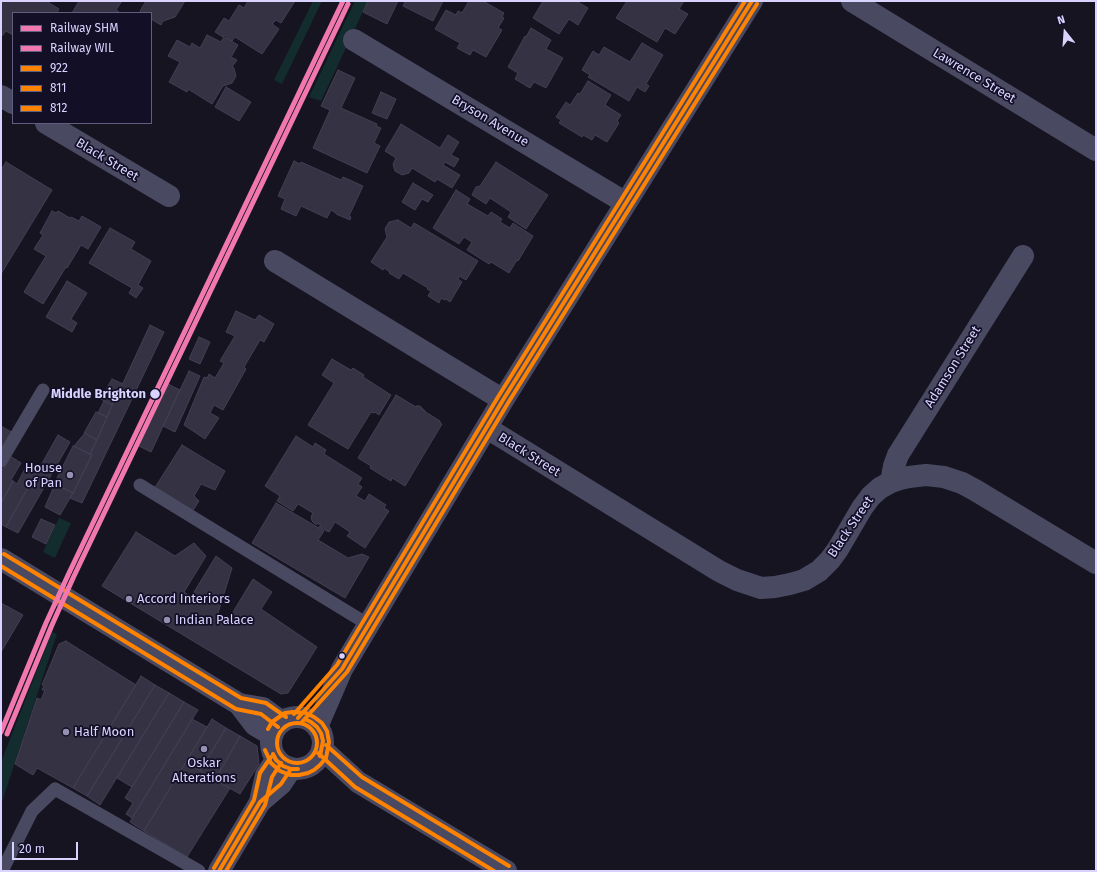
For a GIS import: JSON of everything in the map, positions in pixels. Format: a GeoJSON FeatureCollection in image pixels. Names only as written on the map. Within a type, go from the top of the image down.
{"type":"FeatureCollection","features":[{"type":"Feature","properties":{"kind":"street"},"geometry":{"type":"LineString","coordinates":[[506,871],[358,782],[300,761],[271,748],[271,741],[292,725],[342,669],[503,400],[752,1]]}},
{"type":"Feature","properties":{"kind":"street","name":"Lawrence Street"},"geometry":{"type":"LineString","coordinates":[[852,1],[1096,150]]}},
{"type":"Feature","properties":{"kind":"street","name":"Bryson Avenue"},"geometry":{"type":"LineString","coordinates":[[354,40],[626,203]]}},
{"type":"Feature","properties":{"kind":"street"},"geometry":{"type":"LineString","coordinates":[[1,96],[12,102]]}},
{"type":"Feature","properties":{"kind":"street","name":"Black Street"},"geometry":{"type":"LineString","coordinates":[[48,124],[169,196]]}},
{"type":"Feature","properties":{"kind":"street","name":"Adamson Street"},"geometry":{"type":"LineString","coordinates":[[891,482],[898,455],[1023,256]]}},
{"type":"Feature","properties":{"kind":"street"},"geometry":{"type":"LineString","coordinates":[[275,261],[503,400]]}},
{"type":"Feature","properties":{"kind":"street","name":"Black Street"},"geometry":{"type":"LineString","coordinates":[[486,428],[719,571],[737,580],[761,588],[775,587],[804,580],[818,571],[830,560],[838,549],[862,508],[871,496],[880,488],[891,482],[909,477],[944,477],[962,483],[1096,563]]}},
{"type":"Feature","properties":{"kind":"street"},"geometry":{"type":"LineString","coordinates":[[1,559],[239,704],[255,725],[292,725],[321,733],[322,741],[300,761],[281,784],[260,802],[219,871]]}},
{"type":"Feature","properties":{"kind":"lane"},"geometry":{"type":"LineString","coordinates":[[1,461],[44,390]]}},
{"type":"Feature","properties":{"kind":"lane"},"geometry":{"type":"LineString","coordinates":[[140,485],[369,625]]}},
{"type":"Feature","properties":{"kind":"lane"},"geometry":{"type":"LineString","coordinates":[[2,871],[32,811],[55,789],[199,871]]}},
{"type":"Feature","properties":{"kind":"green space"},"geometry":{"type":"Polygon","coordinates":[[[313,1],[322,1],[282,84],[274,80],[313,1]]]}},
{"type":"Feature","properties":{"kind":"green space"},"geometry":{"type":"Polygon","coordinates":[[[355,1],[368,1],[321,101],[309,97],[355,1]]]}},
{"type":"Feature","properties":{"kind":"green space"},"geometry":{"type":"Polygon","coordinates":[[[59,518],[71,523],[55,558],[43,552],[59,518]]]}},
{"type":"Feature","properties":{"kind":"green space"},"geometry":{"type":"Polygon","coordinates":[[[52,632],[57,634],[1,805],[1,762],[52,632]]]}},
{"type":"Feature","properties":{"kind":"building"},"geometry":{"type":"Polygon","coordinates":[[[1,1],[46,1],[59,9],[58,12],[12,12],[12,34],[6,31],[2,36],[1,1]]]}},
{"type":"Feature","properties":{"kind":"building"},"geometry":{"type":"Polygon","coordinates":[[[79,1],[122,1],[116,10],[119,12],[73,12],[79,1]]]}},
{"type":"Feature","properties":{"kind":"building"},"geometry":{"type":"Polygon","coordinates":[[[146,1],[185,1],[175,17],[163,21],[161,25],[152,20],[152,12],[140,11],[146,1]]]}},
{"type":"Feature","properties":{"kind":"building"},"geometry":{"type":"Polygon","coordinates":[[[248,1],[295,1],[281,23],[276,20],[272,24],[279,29],[262,54],[235,37],[232,41],[224,35],[223,37],[215,32],[224,18],[229,21],[239,5],[244,8],[248,1]]]}},
{"type":"Feature","properties":{"kind":"building"},"geometry":{"type":"Polygon","coordinates":[[[368,1],[398,1],[387,24],[363,12],[368,1]]]}},
{"type":"Feature","properties":{"kind":"building"},"geometry":{"type":"Polygon","coordinates":[[[404,1],[443,1],[433,21],[403,6],[404,1]]]}},
{"type":"Feature","properties":{"kind":"building"},"geometry":{"type":"Polygon","coordinates":[[[469,1],[483,1],[504,13],[502,17],[504,18],[498,28],[502,30],[486,57],[473,50],[470,55],[457,48],[460,43],[435,29],[446,10],[456,15],[458,11],[462,13],[469,1]]]}},
{"type":"Feature","properties":{"kind":"building"},"geometry":{"type":"Polygon","coordinates":[[[543,1],[576,1],[588,8],[578,25],[569,19],[559,34],[533,18],[543,1]]]}},
{"type":"Feature","properties":{"kind":"building"},"geometry":{"type":"Polygon","coordinates":[[[627,1],[684,1],[679,9],[688,14],[675,34],[665,28],[657,42],[616,18],[627,1]]]}},
{"type":"Feature","properties":{"kind":"building"},"geometry":{"type":"Polygon","coordinates":[[[531,28],[551,40],[546,49],[563,58],[546,88],[534,82],[530,88],[515,79],[518,73],[508,67],[531,28]]]}},
{"type":"Feature","properties":{"kind":"building"},"geometry":{"type":"Polygon","coordinates":[[[207,35],[221,42],[224,37],[238,45],[231,57],[237,60],[232,67],[234,68],[236,76],[232,83],[223,86],[212,104],[188,89],[187,92],[169,82],[180,62],[168,56],[177,40],[190,47],[192,43],[200,48],[207,35]]]}},
{"type":"Feature","properties":{"kind":"building"},"geometry":{"type":"Polygon","coordinates":[[[642,43],[663,55],[646,84],[649,86],[645,92],[637,87],[629,101],[588,77],[590,75],[582,70],[593,51],[599,55],[604,47],[630,62],[642,43]]]}},
{"type":"Feature","properties":{"kind":"building"},"geometry":{"type":"Polygon","coordinates":[[[338,70],[355,78],[341,108],[377,124],[376,126],[381,128],[374,143],[380,146],[367,173],[313,148],[330,110],[321,106],[338,70]]]}},
{"type":"Feature","properties":{"kind":"building"},"geometry":{"type":"Polygon","coordinates":[[[588,81],[611,95],[605,105],[621,115],[617,121],[619,123],[607,142],[595,135],[592,140],[583,135],[582,137],[559,123],[561,120],[556,117],[566,102],[570,105],[578,93],[580,94],[588,81]]]}},
{"type":"Feature","properties":{"kind":"building"},"geometry":{"type":"Polygon","coordinates":[[[226,87],[251,102],[239,121],[215,107],[226,87]]]}},
{"type":"Feature","properties":{"kind":"building"},"geometry":{"type":"Polygon","coordinates":[[[381,92],[396,99],[387,119],[372,113],[381,92]]]}},
{"type":"Feature","properties":{"kind":"building"},"geometry":{"type":"Polygon","coordinates":[[[401,124],[440,148],[448,135],[459,142],[451,155],[459,159],[454,167],[445,162],[443,165],[460,175],[452,188],[437,179],[435,182],[412,168],[409,173],[402,175],[395,171],[393,164],[396,158],[385,151],[401,124]]]}},
{"type":"Feature","properties":{"kind":"building"},"geometry":{"type":"Polygon","coordinates":[[[294,161],[300,164],[301,162],[341,180],[343,177],[363,186],[349,216],[351,217],[350,220],[336,214],[331,210],[327,218],[301,206],[296,216],[281,209],[285,199],[278,196],[294,161]]]}},
{"type":"Feature","properties":{"kind":"building"},"geometry":{"type":"Polygon","coordinates":[[[6,162],[52,190],[1,274],[1,170],[6,162]]]}},
{"type":"Feature","properties":{"kind":"building"},"geometry":{"type":"Polygon","coordinates":[[[496,162],[548,195],[526,229],[508,217],[511,212],[490,198],[486,204],[472,195],[476,187],[480,186],[496,162]]]}},
{"type":"Feature","properties":{"kind":"building"},"geometry":{"type":"Polygon","coordinates":[[[413,183],[433,195],[428,202],[422,199],[415,210],[402,202],[413,183]]]}},
{"type":"Feature","properties":{"kind":"building"},"geometry":{"type":"Polygon","coordinates":[[[456,190],[470,199],[467,204],[488,216],[491,212],[502,219],[500,222],[510,228],[513,223],[533,236],[509,273],[491,262],[489,264],[467,250],[472,242],[464,237],[459,244],[433,228],[456,190]]]}},
{"type":"Feature","properties":{"kind":"building"},"geometry":{"type":"Polygon","coordinates":[[[52,211],[56,213],[58,211],[79,221],[82,216],[101,227],[88,249],[81,245],[43,304],[24,292],[46,256],[34,249],[43,235],[40,233],[52,211]]]}},
{"type":"Feature","properties":{"kind":"building"},"geometry":{"type":"Polygon","coordinates":[[[398,220],[411,228],[414,223],[478,261],[466,280],[459,276],[458,279],[462,282],[450,302],[441,298],[439,303],[428,296],[431,291],[427,289],[428,288],[403,273],[399,279],[384,268],[383,270],[371,262],[387,237],[385,229],[389,222],[398,220]]]}},
{"type":"Feature","properties":{"kind":"building"},"geometry":{"type":"Polygon","coordinates":[[[110,228],[135,242],[131,249],[151,261],[138,285],[143,288],[136,298],[129,293],[132,288],[89,263],[110,228]]]}},
{"type":"Feature","properties":{"kind":"building"},"geometry":{"type":"Polygon","coordinates":[[[67,281],[87,293],[71,319],[77,323],[72,332],[46,317],[67,281]]]}},
{"type":"Feature","properties":{"kind":"building"},"geometry":{"type":"Polygon","coordinates":[[[236,311],[255,320],[259,315],[274,324],[264,342],[260,340],[244,367],[246,369],[223,410],[214,405],[210,413],[219,418],[205,439],[184,425],[204,377],[207,378],[209,374],[215,378],[224,363],[220,361],[235,336],[226,332],[236,311]]]}},
{"type":"Feature","properties":{"kind":"building"},"geometry":{"type":"Polygon","coordinates":[[[150,325],[164,332],[82,503],[70,498],[92,455],[90,454],[150,325]]]}},
{"type":"Feature","properties":{"kind":"building"},"geometry":{"type":"Polygon","coordinates":[[[199,337],[210,342],[200,364],[189,359],[199,337]]]}},
{"type":"Feature","properties":{"kind":"building"},"geometry":{"type":"Polygon","coordinates":[[[332,359],[351,370],[353,368],[364,375],[363,377],[391,395],[379,415],[375,412],[371,412],[348,449],[308,425],[334,383],[322,375],[332,359]]]}},
{"type":"Feature","properties":{"kind":"building"},"geometry":{"type":"Polygon","coordinates":[[[189,371],[200,376],[175,432],[163,426],[189,371]]]}},
{"type":"Feature","properties":{"kind":"building"},"geometry":{"type":"Polygon","coordinates":[[[112,379],[123,384],[112,405],[101,399],[112,379]]]}},
{"type":"Feature","properties":{"kind":"building"},"geometry":{"type":"Polygon","coordinates":[[[166,383],[180,390],[151,452],[137,445],[166,383]]]}},
{"type":"Feature","properties":{"kind":"building"},"geometry":{"type":"Polygon","coordinates":[[[396,395],[416,407],[420,406],[424,411],[440,421],[442,424],[405,486],[392,478],[391,481],[370,468],[371,466],[358,458],[396,395]]]}},
{"type":"Feature","properties":{"kind":"building"},"geometry":{"type":"Polygon","coordinates":[[[104,401],[112,405],[107,417],[98,413],[104,401]]]}},
{"type":"Feature","properties":{"kind":"building"},"geometry":{"type":"Polygon","coordinates":[[[96,412],[107,417],[97,440],[84,433],[96,412]]]}},
{"type":"Feature","properties":{"kind":"building"},"geometry":{"type":"Polygon","coordinates":[[[1,426],[13,433],[1,453],[1,426]]]}},
{"type":"Feature","properties":{"kind":"building"},"geometry":{"type":"Polygon","coordinates":[[[85,433],[97,440],[90,454],[74,446],[85,433]]]}},
{"type":"Feature","properties":{"kind":"building"},"geometry":{"type":"Polygon","coordinates":[[[58,435],[70,442],[18,533],[6,527],[58,435]]]}},
{"type":"Feature","properties":{"kind":"building"},"geometry":{"type":"Polygon","coordinates":[[[296,436],[313,447],[315,443],[326,450],[324,454],[362,478],[358,484],[362,487],[356,496],[365,501],[369,494],[386,505],[384,508],[389,511],[365,548],[347,536],[350,532],[335,522],[329,532],[319,527],[321,524],[315,524],[311,517],[313,513],[298,504],[293,511],[277,501],[280,496],[265,486],[296,436]]]}},
{"type":"Feature","properties":{"kind":"building"},"geometry":{"type":"Polygon","coordinates":[[[182,445],[225,471],[215,490],[201,484],[194,496],[199,501],[192,512],[154,489],[182,445]]]}},
{"type":"Feature","properties":{"kind":"building","name":"House of Pan"},"geometry":{"type":"Polygon","coordinates":[[[73,446],[92,455],[73,493],[54,484],[73,446]]]}},
{"type":"Feature","properties":{"kind":"building"},"geometry":{"type":"Polygon","coordinates":[[[10,456],[21,463],[11,480],[13,481],[1,503],[1,472],[10,456]]]}},
{"type":"Feature","properties":{"kind":"building"},"geometry":{"type":"Polygon","coordinates":[[[27,465],[37,471],[6,527],[1,524],[1,503],[13,481],[17,484],[27,465]]]}},
{"type":"Feature","properties":{"kind":"building"},"geometry":{"type":"Polygon","coordinates":[[[55,484],[73,493],[60,515],[45,507],[55,484]]]}},
{"type":"Feature","properties":{"kind":"building"},"geometry":{"type":"Polygon","coordinates":[[[276,503],[324,531],[318,540],[348,558],[362,554],[369,557],[345,598],[252,543],[276,503]]]}},
{"type":"Feature","properties":{"kind":"building"},"geometry":{"type":"Polygon","coordinates":[[[41,519],[55,525],[46,544],[32,537],[41,519]]]}},
{"type":"Feature","properties":{"kind":"building"},"geometry":{"type":"Polygon","coordinates":[[[136,532],[175,556],[194,543],[206,556],[184,592],[191,597],[216,556],[232,568],[218,613],[227,622],[253,579],[272,592],[261,609],[317,647],[288,693],[281,694],[102,586],[136,532]]]}},
{"type":"Feature","properties":{"kind":"building"},"geometry":{"type":"Polygon","coordinates":[[[1,603],[23,615],[1,652],[1,603]]]}},
{"type":"Feature","properties":{"kind":"building","name":"Half Moon"},"geometry":{"type":"Polygon","coordinates":[[[66,641],[136,685],[73,788],[37,768],[33,775],[15,764],[37,698],[41,700],[45,690],[42,690],[44,686],[42,685],[59,644],[66,641]]]}},
{"type":"Feature","properties":{"kind":"building"},"geometry":{"type":"Polygon","coordinates":[[[141,676],[155,685],[87,796],[73,788],[141,676]]]}},
{"type":"Feature","properties":{"kind":"building"},"geometry":{"type":"Polygon","coordinates":[[[155,685],[169,693],[100,805],[87,796],[155,685]]]}},
{"type":"Feature","properties":{"kind":"building"},"geometry":{"type":"Polygon","coordinates":[[[169,693],[184,702],[132,787],[117,778],[169,693]]]}},
{"type":"Feature","properties":{"kind":"building"},"geometry":{"type":"Polygon","coordinates":[[[184,702],[198,710],[132,818],[126,814],[133,803],[125,798],[184,702]]]}},
{"type":"Feature","properties":{"kind":"building"},"geometry":{"type":"Polygon","coordinates":[[[192,719],[207,727],[144,831],[130,822],[192,719]]]}},
{"type":"Feature","properties":{"kind":"building"},"geometry":{"type":"Polygon","coordinates":[[[212,719],[226,728],[200,771],[186,762],[212,719]]]}},
{"type":"Feature","properties":{"kind":"building"},"geometry":{"type":"Polygon","coordinates":[[[226,728],[240,736],[215,780],[200,771],[226,728]]]}},
{"type":"Feature","properties":{"kind":"building"},"geometry":{"type":"Polygon","coordinates":[[[240,736],[257,746],[259,764],[240,794],[215,780],[240,736]]]}},
{"type":"Feature","properties":{"kind":"building"},"geometry":{"type":"Polygon","coordinates":[[[186,762],[230,788],[187,857],[144,831],[186,762]]]}},
{"type":"Feature","properties":{"kind":"rail line","name":"SHM"},"geometry":{"type":"LineString","coordinates":[[1,732],[46,623],[69,573],[343,1]]}},
{"type":"Feature","properties":{"kind":"rail line","name":"WIL"},"geometry":{"type":"LineString","coordinates":[[7,734],[74,576],[348,4]]}},
{"type":"Feature","properties":{"kind":"transit line","name":"812"},"geometry":{"type":"LineString","coordinates":[[294,714],[337,665],[498,397],[745,1]]}},
{"type":"Feature","properties":{"kind":"transit line","name":"922"},"geometry":{"type":"LineString","coordinates":[[298,718],[342,669],[503,400],[752,1]]}},
{"type":"Feature","properties":{"kind":"transit line","name":"811"},"geometry":{"type":"LineString","coordinates":[[302,722],[347,672],[508,403],[757,4]]}},
{"type":"Feature","properties":{"kind":"transit line","name":"812"},"geometry":{"type":"LineString","coordinates":[[4,554],[241,698],[266,703],[286,717]]}},
{"type":"Feature","properties":{"kind":"transit line","name":"811"},"geometry":{"type":"LineString","coordinates":[[1,566],[236,709],[261,714],[278,727]]}},
{"type":"Feature","properties":{"kind":"transit line","name":"811"},"geometry":{"type":"LineString","coordinates":[[265,750],[271,763],[280,771],[290,775],[299,775],[308,773],[320,765],[326,758],[329,742],[327,731],[322,723],[306,713],[285,713],[272,722],[268,729]]}},
{"type":"Feature","properties":{"kind":"transit line","name":"922"},"geometry":{"type":"LineString","coordinates":[[305,719],[317,727],[321,733],[323,741],[320,756]]}},
{"type":"Feature","properties":{"kind":"transit line","name":"812"},"geometry":{"type":"LineString","coordinates":[[297,723],[305,725],[311,729],[315,735],[317,743],[315,751],[311,757],[305,761],[297,763],[289,761],[283,757],[279,751],[277,743],[279,735],[283,729],[289,725],[297,723]]}},
{"type":"Feature","properties":{"kind":"transit line","name":"812"},"geometry":{"type":"LineString","coordinates":[[326,745],[362,777],[509,866]]}},
{"type":"Feature","properties":{"kind":"transit line","name":"811"},"geometry":{"type":"LineString","coordinates":[[318,753],[355,787],[494,871]]}},
{"type":"Feature","properties":{"kind":"transit line","name":"922"},"geometry":{"type":"LineString","coordinates":[[273,754],[276,760],[283,766],[291,769],[298,769]]}},
{"type":"Feature","properties":{"kind":"transit line","name":"812"},"geometry":{"type":"LineString","coordinates":[[214,868],[254,800],[260,773],[271,757]]}},
{"type":"Feature","properties":{"kind":"transit line","name":"811"},"geometry":{"type":"LineString","coordinates":[[226,871],[265,805],[272,777],[281,763]]}},
{"type":"Feature","properties":{"kind":"transit line","name":"922"},"geometry":{"type":"LineString","coordinates":[[219,871],[260,802],[281,784],[291,769]]}},
{"type":"Feature","properties":{"kind":"place","name":"Middle Brighton"},"geometry":{"type":"Point","coordinates":[155,394]}},
{"type":"Feature","properties":{"kind":"place","name":"House of Pan"},"geometry":{"type":"Point","coordinates":[70,475]}},
{"type":"Feature","properties":{"kind":"place","name":"Accord Interiors"},"geometry":{"type":"Point","coordinates":[129,599]}},
{"type":"Feature","properties":{"kind":"place","name":"Indian Palace"},"geometry":{"type":"Point","coordinates":[167,620]}},
{"type":"Feature","properties":{"kind":"place","name":"Half Moon"},"geometry":{"type":"Point","coordinates":[66,732]}},
{"type":"Feature","properties":{"kind":"place","name":"Oskar Alterations"},"geometry":{"type":"Point","coordinates":[204,749]}}]}
